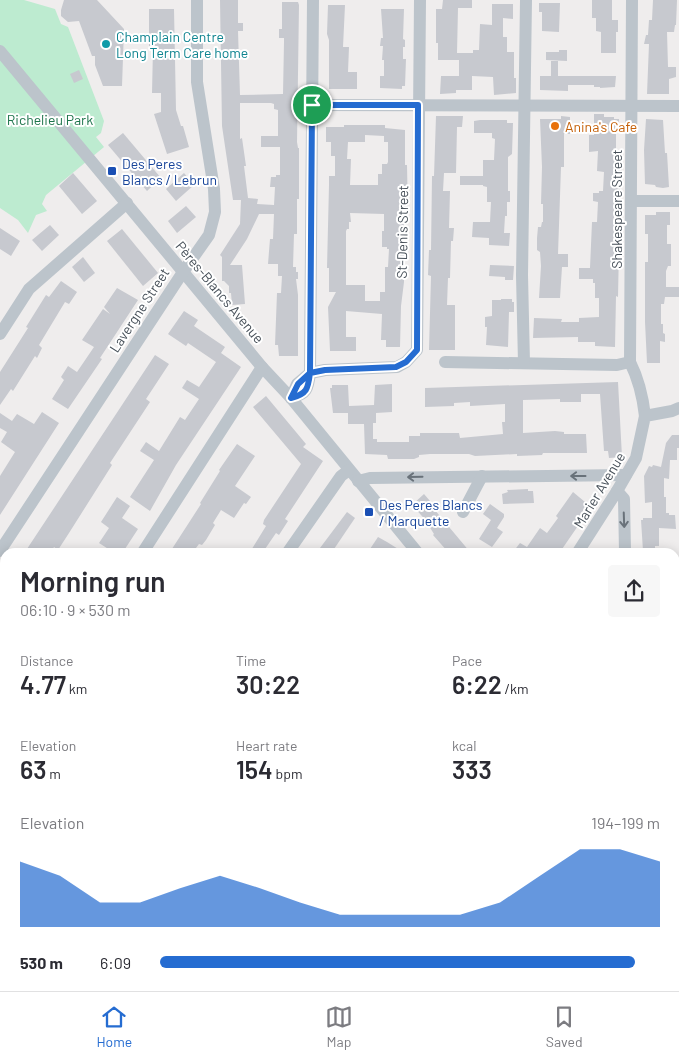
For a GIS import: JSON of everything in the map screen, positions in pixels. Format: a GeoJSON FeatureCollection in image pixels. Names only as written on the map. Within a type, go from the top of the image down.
{"type":"FeatureCollection","features":[{"type":"Feature","properties":{"kind":"street","name":"Lavergne Street"},"geometry":{"type":"LineString","coordinates":[[2,548],[208,235],[215,212],[214,189],[197,82],[197,0]]}},
{"type":"Feature","properties":{"kind":"street"},"geometry":{"type":"LineString","coordinates":[[291,398],[302,395],[306,390],[310,373],[313,0]]}},
{"type":"Feature","properties":{"kind":"street","name":"St-Denis Street"},"geometry":{"type":"LineString","coordinates":[[310,373],[325,370],[396,367],[406,362],[417,350],[420,0]]}},
{"type":"Feature","properties":{"kind":"street"},"geometry":{"type":"LineString","coordinates":[[524,363],[522,275],[526,0]]}},
{"type":"Feature","properties":{"kind":"street","name":"Shakespeare Street"},"geometry":{"type":"LineString","coordinates":[[632,0],[630,362],[635,372],[644,404],[645,416]]}},
{"type":"Feature","properties":{"kind":"street","name":"Pères-Blancs Avenue"},"geometry":{"type":"LineString","coordinates":[[0,51],[182,272],[262,367],[291,398],[414,548]]}},
{"type":"Feature","properties":{"kind":"street"},"geometry":{"type":"LineString","coordinates":[[312,105],[679,106]]}},
{"type":"Feature","properties":{"kind":"street"},"geometry":{"type":"LineString","coordinates":[[632,201],[679,201]]}},
{"type":"Feature","properties":{"kind":"street"},"geometry":{"type":"LineString","coordinates":[[0,334],[29,289],[127,203]]}},
{"type":"Feature","properties":{"kind":"street"},"geometry":{"type":"LineString","coordinates":[[445,362],[617,365],[630,362]]}},
{"type":"Feature","properties":{"kind":"street"},"geometry":{"type":"LineString","coordinates":[[147,548],[262,367]]}},
{"type":"Feature","properties":{"kind":"street"},"geometry":{"type":"LineString","coordinates":[[645,416],[679,408]]}},
{"type":"Feature","properties":{"kind":"street","name":"Marier Avenue"},"geometry":{"type":"LineString","coordinates":[[583,548],[636,458],[645,416]]}},
{"type":"Feature","properties":{"kind":"street"},"geometry":{"type":"LineString","coordinates":[[291,548],[341,476],[349,470]]}},
{"type":"Feature","properties":{"kind":"street"},"geometry":{"type":"LineString","coordinates":[[358,481],[370,478],[626,475]]}},
{"type":"Feature","properties":{"kind":"street"},"geometry":{"type":"LineString","coordinates":[[463,512],[482,476]]}},
{"type":"Feature","properties":{"kind":"street"},"geometry":{"type":"LineString","coordinates":[[617,491],[624,498],[625,548]]}},
{"type":"Feature","properties":{"kind":"green space","name":"Richelieu Park"},"geometry":{"type":"Polygon","coordinates":[[[0,0],[24,0],[55,9],[61,24],[68,27],[104,121],[101,133],[96,137],[104,147],[46,195],[42,204],[47,211],[36,215],[28,233],[18,220],[0,208],[0,0]]]}},
{"type":"Feature","properties":{"kind":"building","name":"Champlain Centre Long Term Care home"},"geometry":{"type":"Polygon","coordinates":[[[64,0],[97,0],[124,29],[122,86],[103,86],[95,65],[95,56],[92,56],[79,21],[68,22],[61,16],[64,0]]]}},
{"type":"Feature","properties":{"kind":"building"},"geometry":{"type":"Polygon","coordinates":[[[220,0],[238,0],[238,23],[243,23],[243,31],[238,31],[240,95],[283,94],[284,38],[279,38],[279,29],[282,29],[282,2],[298,2],[297,142],[299,148],[299,199],[297,199],[297,234],[294,234],[293,267],[296,267],[296,272],[298,272],[298,279],[296,279],[298,295],[298,356],[279,356],[278,345],[275,345],[277,293],[281,293],[282,276],[278,276],[278,264],[268,264],[270,239],[273,239],[274,214],[259,214],[247,239],[230,265],[242,265],[245,304],[232,305],[229,286],[222,281],[222,257],[220,255],[240,224],[241,200],[233,200],[222,126],[220,0]],[[240,103],[240,139],[242,138],[246,166],[244,166],[248,198],[258,199],[257,204],[274,205],[275,187],[270,187],[271,177],[280,175],[280,147],[261,147],[261,136],[278,136],[278,110],[274,109],[274,104],[240,103]]]}},
{"type":"Feature","properties":{"kind":"building"},"geometry":{"type":"Polygon","coordinates":[[[443,0],[472,0],[472,8],[458,8],[457,53],[473,53],[473,50],[479,50],[480,24],[492,25],[492,4],[513,4],[513,19],[503,18],[503,37],[507,37],[507,52],[514,52],[516,93],[494,95],[493,77],[472,76],[472,90],[456,90],[456,93],[440,94],[441,76],[459,76],[459,60],[438,60],[436,9],[442,9],[443,0]]]}},
{"type":"Feature","properties":{"kind":"building"},"geometry":{"type":"Polygon","coordinates":[[[592,0],[612,0],[612,20],[618,20],[616,53],[601,53],[601,32],[596,31],[596,18],[592,18],[592,0]]]}},
{"type":"Feature","properties":{"kind":"building"},"geometry":{"type":"Polygon","coordinates":[[[653,0],[677,0],[674,32],[667,32],[668,67],[676,67],[676,77],[669,79],[669,94],[647,94],[649,44],[644,44],[646,35],[648,35],[649,20],[652,20],[653,0]]]}},
{"type":"Feature","properties":{"kind":"building"},"geometry":{"type":"Polygon","coordinates":[[[539,3],[560,3],[559,32],[542,31],[542,12],[539,12],[539,3]]]}},
{"type":"Feature","properties":{"kind":"building"},"geometry":{"type":"Polygon","coordinates":[[[328,5],[345,5],[343,47],[349,47],[348,72],[357,72],[357,89],[329,89],[328,5]]]}},
{"type":"Feature","properties":{"kind":"building"},"geometry":{"type":"Polygon","coordinates":[[[149,9],[174,9],[176,110],[189,147],[167,154],[154,114],[161,112],[161,93],[152,93],[153,48],[149,48],[149,9]]]}},
{"type":"Feature","properties":{"kind":"building"},"geometry":{"type":"Polygon","coordinates":[[[381,9],[404,9],[403,39],[405,40],[405,47],[403,47],[403,59],[406,59],[405,86],[402,86],[402,89],[380,88],[380,76],[384,76],[383,46],[380,46],[381,38],[383,38],[381,9]]]}},
{"type":"Feature","properties":{"kind":"building"},"geometry":{"type":"Polygon","coordinates":[[[559,50],[567,50],[567,61],[546,60],[546,52],[559,52],[559,50]]]}},
{"type":"Feature","properties":{"kind":"building"},"geometry":{"type":"Polygon","coordinates":[[[551,61],[558,61],[558,76],[616,76],[615,87],[600,88],[594,87],[594,85],[568,85],[568,91],[540,90],[540,76],[551,76],[551,61]]]}},
{"type":"Feature","properties":{"kind":"building"},"geometry":{"type":"Polygon","coordinates":[[[79,70],[83,79],[74,83],[70,74],[79,70]]]}},
{"type":"Feature","properties":{"kind":"building"},"geometry":{"type":"Polygon","coordinates":[[[594,114],[604,114],[604,117],[619,119],[619,133],[616,133],[616,158],[620,159],[622,172],[618,204],[614,205],[614,222],[617,223],[616,238],[619,238],[615,347],[595,346],[595,342],[578,342],[578,337],[533,338],[534,318],[562,319],[561,322],[579,322],[579,318],[599,317],[599,298],[595,298],[595,283],[593,283],[593,279],[579,279],[579,268],[590,268],[592,222],[597,222],[598,202],[593,201],[593,193],[603,191],[604,172],[597,171],[598,151],[589,152],[589,135],[594,135],[594,114]]]}},
{"type":"Feature","properties":{"kind":"building"},"geometry":{"type":"Polygon","coordinates":[[[436,116],[463,116],[462,127],[457,127],[456,173],[444,173],[443,191],[450,191],[449,228],[454,228],[453,241],[451,241],[447,305],[455,305],[455,350],[429,350],[431,276],[428,275],[429,250],[431,250],[432,176],[434,176],[436,116]]]}},
{"type":"Feature","properties":{"kind":"building"},"geometry":{"type":"Polygon","coordinates":[[[561,116],[570,117],[570,134],[564,134],[564,167],[561,167],[558,254],[568,254],[568,267],[562,267],[560,298],[539,298],[541,266],[540,252],[537,250],[537,238],[538,227],[541,227],[543,222],[540,119],[561,119],[561,116]]]}},
{"type":"Feature","properties":{"kind":"building"},"geometry":{"type":"Polygon","coordinates":[[[646,119],[663,120],[669,187],[663,188],[645,184],[644,150],[646,119]]]}},
{"type":"Feature","properties":{"kind":"building"},"geometry":{"type":"Polygon","coordinates":[[[507,120],[507,123],[513,123],[512,154],[508,157],[508,191],[510,191],[510,202],[507,202],[504,233],[510,233],[509,246],[489,245],[489,238],[472,237],[473,222],[490,222],[491,202],[487,202],[487,187],[483,185],[460,185],[460,176],[483,176],[483,160],[494,160],[495,139],[492,138],[492,133],[474,133],[474,121],[507,120]]]}},
{"type":"Feature","properties":{"kind":"building"},"geometry":{"type":"Polygon","coordinates":[[[344,125],[385,125],[385,128],[405,130],[408,216],[404,216],[404,282],[401,306],[400,347],[386,347],[386,340],[381,340],[382,314],[346,311],[346,337],[356,337],[356,351],[330,351],[328,307],[336,292],[329,292],[329,268],[327,268],[329,176],[335,176],[335,156],[331,156],[331,142],[326,142],[326,127],[344,127],[344,125]],[[365,135],[365,142],[348,142],[347,159],[351,159],[350,185],[378,185],[378,174],[382,174],[382,164],[387,164],[388,162],[388,142],[384,142],[384,136],[365,135]],[[350,213],[351,222],[349,222],[349,229],[346,231],[346,285],[365,285],[365,301],[380,301],[380,292],[385,292],[385,267],[388,267],[389,249],[382,247],[384,214],[350,213]]]}},
{"type":"Feature","properties":{"kind":"building"},"geometry":{"type":"Polygon","coordinates":[[[123,133],[161,178],[147,191],[108,145],[123,133]]]}},
{"type":"Feature","properties":{"kind":"building"},"geometry":{"type":"Polygon","coordinates":[[[73,173],[97,201],[82,214],[59,186],[73,173]]]}},
{"type":"Feature","properties":{"kind":"building"},"geometry":{"type":"Polygon","coordinates":[[[184,173],[194,185],[176,201],[166,189],[184,173]]]}},
{"type":"Feature","properties":{"kind":"building"},"geometry":{"type":"Polygon","coordinates":[[[186,206],[196,217],[177,233],[168,221],[186,206]]]}},
{"type":"Feature","properties":{"kind":"building"},"geometry":{"type":"Polygon","coordinates":[[[656,212],[670,212],[670,225],[667,225],[667,244],[671,244],[671,266],[668,266],[666,271],[666,287],[679,287],[679,297],[665,297],[664,304],[661,304],[661,324],[663,324],[665,342],[660,341],[660,363],[647,363],[645,262],[648,262],[648,234],[645,234],[645,215],[656,215],[656,212]]]}},
{"type":"Feature","properties":{"kind":"building"},"geometry":{"type":"Polygon","coordinates":[[[50,225],[59,235],[42,251],[32,240],[50,225]]]}},
{"type":"Feature","properties":{"kind":"building"},"geometry":{"type":"Polygon","coordinates":[[[0,228],[20,241],[11,256],[0,249],[0,228]]]}},
{"type":"Feature","properties":{"kind":"building"},"geometry":{"type":"Polygon","coordinates":[[[122,229],[158,273],[143,286],[107,241],[122,229]]]}},
{"type":"Feature","properties":{"kind":"building"},"geometry":{"type":"Polygon","coordinates":[[[83,257],[95,273],[84,282],[72,267],[83,257]]]}},
{"type":"Feature","properties":{"kind":"building"},"geometry":{"type":"Polygon","coordinates":[[[490,265],[514,266],[513,280],[505,280],[505,277],[489,276],[490,265]]]}},
{"type":"Feature","properties":{"kind":"building"},"geometry":{"type":"Polygon","coordinates":[[[61,281],[77,292],[69,304],[65,302],[39,345],[42,348],[37,358],[35,356],[13,391],[11,389],[0,405],[0,372],[46,295],[49,297],[61,281]]]}},
{"type":"Feature","properties":{"kind":"building"},"geometry":{"type":"Polygon","coordinates":[[[117,288],[138,300],[100,358],[102,359],[68,409],[52,399],[64,380],[61,377],[68,366],[77,372],[94,347],[82,340],[103,309],[110,314],[104,307],[117,288]]]}},
{"type":"Feature","properties":{"kind":"building"},"geometry":{"type":"Polygon","coordinates":[[[512,299],[512,302],[514,302],[514,312],[509,312],[508,347],[486,345],[487,327],[485,327],[485,317],[492,316],[492,300],[512,299]]]}},
{"type":"Feature","properties":{"kind":"building"},"geometry":{"type":"Polygon","coordinates":[[[184,311],[198,320],[194,326],[225,347],[221,353],[241,367],[176,465],[150,511],[130,497],[154,460],[140,451],[146,442],[159,451],[180,417],[185,420],[199,399],[182,388],[187,380],[199,387],[216,362],[188,343],[186,346],[168,334],[184,311]]]}},
{"type":"Feature","properties":{"kind":"building"},"geometry":{"type":"Polygon","coordinates":[[[155,355],[169,364],[146,399],[150,402],[110,463],[112,465],[59,548],[28,548],[155,355]]]}},
{"type":"Feature","properties":{"kind":"building"},"geometry":{"type":"Polygon","coordinates":[[[618,382],[622,457],[609,458],[608,451],[604,451],[600,394],[581,394],[581,402],[560,402],[560,399],[523,400],[523,433],[555,431],[564,432],[564,434],[586,434],[587,453],[543,453],[542,455],[517,456],[517,454],[475,456],[469,454],[430,454],[419,455],[419,457],[414,459],[388,459],[387,455],[365,454],[364,424],[348,424],[348,413],[333,413],[330,388],[332,388],[332,385],[348,385],[349,406],[374,405],[375,385],[392,384],[392,412],[376,413],[376,423],[373,423],[373,439],[377,439],[377,442],[409,442],[409,436],[420,436],[420,433],[459,433],[460,438],[503,434],[502,422],[505,422],[505,404],[470,406],[470,402],[454,403],[454,406],[425,407],[425,388],[618,382]]]}},
{"type":"Feature","properties":{"kind":"building"},"geometry":{"type":"Polygon","coordinates":[[[266,396],[306,444],[303,447],[323,461],[285,519],[288,521],[279,535],[276,533],[266,548],[252,548],[266,526],[263,524],[264,520],[301,464],[253,407],[266,396]]]}},
{"type":"Feature","properties":{"kind":"building"},"geometry":{"type":"Polygon","coordinates":[[[42,412],[59,423],[0,515],[0,476],[15,452],[1,442],[7,432],[0,428],[0,413],[12,421],[17,414],[34,424],[42,412]]]}},
{"type":"Feature","properties":{"kind":"building"},"geometry":{"type":"Polygon","coordinates":[[[672,435],[679,435],[677,460],[670,460],[669,479],[664,478],[666,513],[675,515],[676,529],[659,528],[659,546],[643,548],[641,520],[643,518],[652,518],[652,502],[645,503],[644,476],[649,466],[661,467],[666,443],[672,435]]]}},
{"type":"Feature","properties":{"kind":"building"},"geometry":{"type":"Polygon","coordinates":[[[237,444],[255,456],[235,486],[251,497],[246,504],[244,503],[234,518],[221,510],[213,523],[215,525],[202,545],[199,544],[196,548],[173,548],[201,504],[219,470],[237,444]]]}},
{"type":"Feature","properties":{"kind":"building"},"geometry":{"type":"Polygon","coordinates":[[[528,489],[528,491],[533,491],[534,503],[503,504],[502,494],[508,492],[507,490],[528,489]]]}},
{"type":"Feature","properties":{"kind":"building"},"geometry":{"type":"Polygon","coordinates":[[[573,492],[591,507],[563,548],[516,548],[520,543],[527,547],[540,528],[547,533],[558,518],[556,516],[573,492]]]}},
{"type":"Feature","properties":{"kind":"building"},"geometry":{"type":"Polygon","coordinates":[[[424,494],[467,548],[444,548],[433,535],[430,525],[412,505],[424,494]]]}},
{"type":"Feature","properties":{"kind":"building"},"geometry":{"type":"Polygon","coordinates":[[[117,497],[130,506],[122,518],[138,529],[126,548],[107,548],[99,543],[109,528],[101,522],[117,497]]]}},
{"type":"Feature","properties":{"kind":"building"},"geometry":{"type":"Polygon","coordinates":[[[490,504],[504,514],[497,528],[503,532],[492,547],[479,539],[491,520],[483,514],[490,504]]]}},
{"type":"Feature","properties":{"kind":"building"},"geometry":{"type":"Polygon","coordinates":[[[347,512],[355,518],[335,548],[320,548],[347,512]]]}},
{"type":"Feature","properties":{"kind":"building"},"geometry":{"type":"Polygon","coordinates":[[[378,537],[396,548],[371,548],[378,537]]]}},
{"type":"Feature","properties":{"kind":"place","name":"Champlain Centre Long Term Care home"},"geometry":{"type":"Point","coordinates":[106,44]}},
{"type":"Feature","properties":{"kind":"place","name":"Anina's Cafe"},"geometry":{"type":"Point","coordinates":[555,126]}},
{"type":"Feature","properties":{"kind":"place","name":"Des Peres Blancs / Lebrun"},"geometry":{"type":"Point","coordinates":[112,171]}},
{"type":"Feature","properties":{"kind":"place","name":"Des Peres Blancs / Marquette"},"geometry":{"type":"Point","coordinates":[369,512]}},
{"type":"Feature","properties":{"kind":"route"},"geometry":{"type":"LineString","coordinates":[[312,105],[310,373],[295,387],[291,398],[302,395],[306,390],[310,373],[325,370],[385,369],[396,367],[406,362],[417,350],[418,105],[312,105]]}}]}
